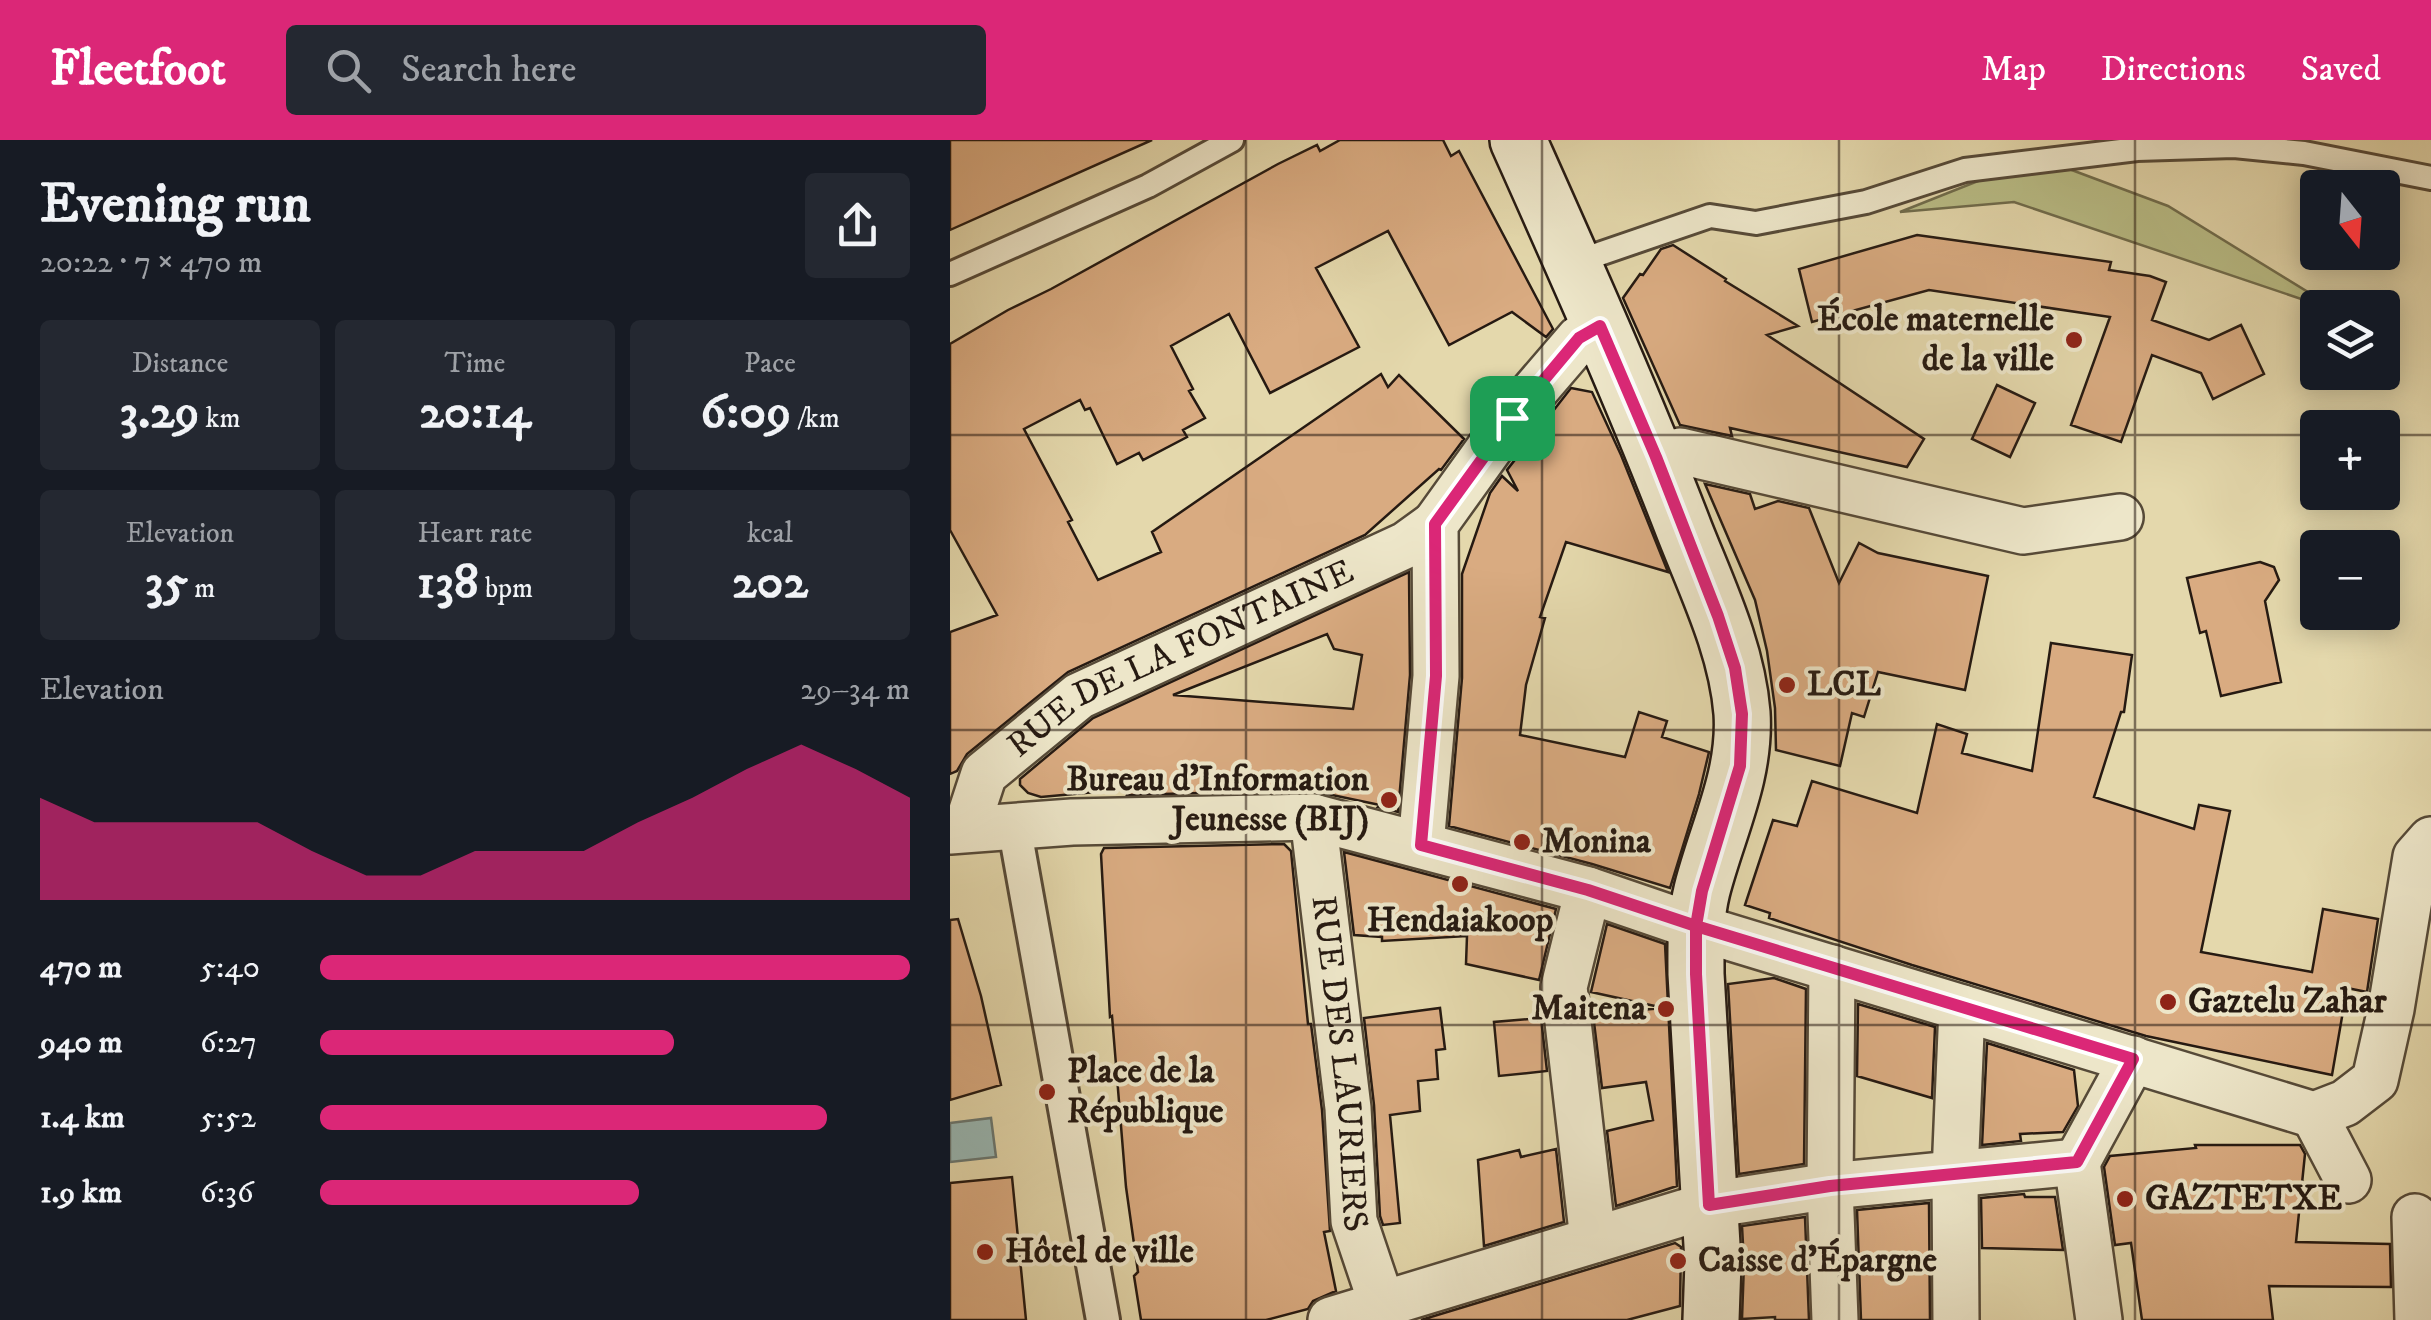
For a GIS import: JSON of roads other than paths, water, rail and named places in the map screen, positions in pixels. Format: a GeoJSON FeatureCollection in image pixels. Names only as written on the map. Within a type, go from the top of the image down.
{"type":"FeatureCollection","features":[{"type":"Feature","properties":{"kind":"main road"},"geometry":{"type":"LineString","coordinates":[[1518,140],[1656,457],[1735,668],[1742,714],[1740,766],[1702,891],[1696,926],[1713,1262],[1711,1320]]}},
{"type":"Feature","properties":{"kind":"street"},"geometry":{"type":"LineString","coordinates":[[1421,845],[1436,676],[1435,524],[1512,418],[1579,338],[1600,326]]}},
{"type":"Feature","properties":{"kind":"street"},"geometry":{"type":"LineString","coordinates":[[1656,457],[1680,451],[2022,531],[2120,517]]}},
{"type":"Feature","properties":{"kind":"street","name":"RUE DE LA FONTAINE"},"geometry":{"type":"LineString","coordinates":[[958,830],[984,774],[1079,696],[1406,544],[1435,524]]}},
{"type":"Feature","properties":{"kind":"street"},"geometry":{"type":"LineString","coordinates":[[958,830],[1072,822],[1313,818],[1588,890],[2314,1115],[2345,1102],[2375,1080],[2416,857],[2431,840]]}},
{"type":"Feature","properties":{"kind":"street","name":"RUE DES LAURIERS"},"geometry":{"type":"LineString","coordinates":[[1313,818],[1348,1108],[1354,1221],[1382,1304]]}},
{"type":"Feature","properties":{"kind":"street"},"geometry":{"type":"LineString","coordinates":[[1014,826],[1103,1320]]}},
{"type":"Feature","properties":{"kind":"street"},"geometry":{"type":"LineString","coordinates":[[1588,890],[1564,987],[1593,1240]]}},
{"type":"Feature","properties":{"kind":"street"},"geometry":{"type":"LineString","coordinates":[[1832,968],[1830,1186],[1835,1320]]}},
{"type":"Feature","properties":{"kind":"street"},"geometry":{"type":"LineString","coordinates":[[1956,1320],[1955,1174],[1962,1008]]}},
{"type":"Feature","properties":{"kind":"street"},"geometry":{"type":"LineString","coordinates":[[2099,1320],[2077,1162],[2133,1059]]}},
{"type":"Feature","properties":{"kind":"street"},"geometry":{"type":"LineString","coordinates":[[2314,1115],[2348,1180]]}},
{"type":"Feature","properties":{"kind":"street"},"geometry":{"type":"LineString","coordinates":[[1331,1320],[1709,1205],[1830,1186],[2077,1162]]}},
{"type":"Feature","properties":{"kind":"street"},"geometry":{"type":"LineString","coordinates":[[2415,1217],[2418,1320]]}},
{"type":"Feature","properties":{"kind":"lane"},"geometry":{"type":"LineString","coordinates":[[950,274],[1148,186],[1232,140]]}},
{"type":"Feature","properties":{"kind":"lane"},"geometry":{"type":"LineString","coordinates":[[1572,263],[1710,216],[1756,223],[1866,202],[1965,170],[2137,148],[2196,143],[2304,152],[2431,178]]}},
{"type":"Feature","properties":{"kind":"water"},"geometry":{"type":"Polygon","coordinates":[[[991,1118],[996,1157],[950,1162],[950,1123],[991,1118]]]}},
{"type":"Feature","properties":{"kind":"place","name":"École maternelle de la ville"},"geometry":{"type":"Point","coordinates":[2074,340]}},
{"type":"Feature","properties":{"kind":"place","name":"LCL"},"geometry":{"type":"Point","coordinates":[1787,685]}},
{"type":"Feature","properties":{"kind":"place","name":"Bureau d'Information Jeunesse (BIJ)"},"geometry":{"type":"Point","coordinates":[1389,800]}},
{"type":"Feature","properties":{"kind":"place","name":"Monina"},"geometry":{"type":"Point","coordinates":[1522,842]}},
{"type":"Feature","properties":{"kind":"place","name":"Hendaiakoop"},"geometry":{"type":"Point","coordinates":[1460,884]}},
{"type":"Feature","properties":{"kind":"place","name":"Gaztelu Zahar"},"geometry":{"type":"Point","coordinates":[2168,1002]}},
{"type":"Feature","properties":{"kind":"place","name":"Maitena"},"geometry":{"type":"Point","coordinates":[1666,1009]}},
{"type":"Feature","properties":{"kind":"place","name":"Place de la République"},"geometry":{"type":"Point","coordinates":[1047,1092]}},
{"type":"Feature","properties":{"kind":"place","name":"GAZTETXE"},"geometry":{"type":"Point","coordinates":[2125,1199]}},
{"type":"Feature","properties":{"kind":"place","name":"Hôtel de ville"},"geometry":{"type":"Point","coordinates":[985,1252]}},
{"type":"Feature","properties":{"kind":"place","name":"Caisse d'Épargne"},"geometry":{"type":"Point","coordinates":[1678,1261]}}]}
